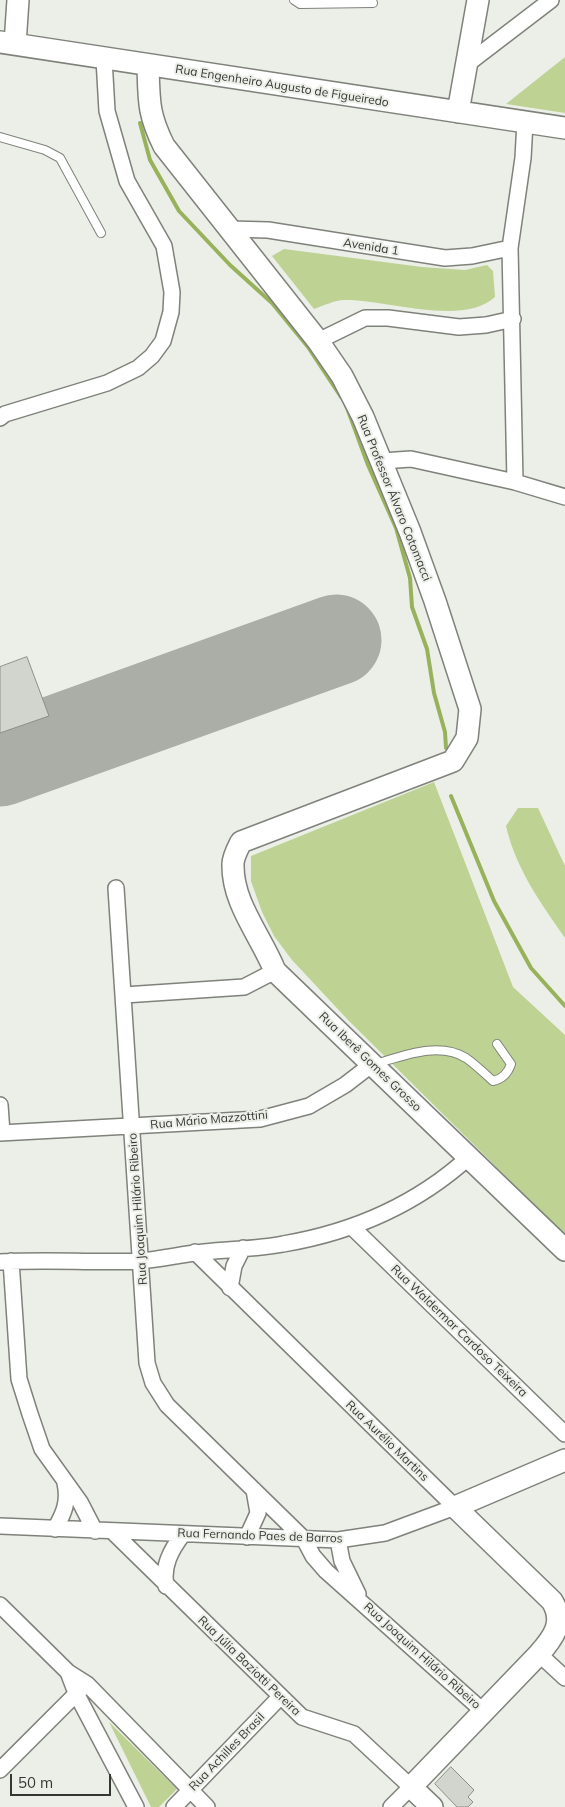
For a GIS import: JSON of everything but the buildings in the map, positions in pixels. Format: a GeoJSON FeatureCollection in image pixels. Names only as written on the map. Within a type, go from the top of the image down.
{"type":"FeatureCollection","features":[{"type":"Feature","properties":{"kind":"street"},"geometry":{"type":"LineString","coordinates":[[7,43],[18,0]]}},
{"type":"Feature","properties":{"kind":"street"},"geometry":{"type":"LineString","coordinates":[[458,112],[478,0]]}},
{"type":"Feature","properties":{"kind":"street"},"geometry":{"type":"LineString","coordinates":[[466,65],[551,0]]}},
{"type":"Feature","properties":{"kind":"street","name":"Rua Engenheiro Augusto de Figueiredo"},"geometry":{"type":"LineString","coordinates":[[7,43],[148,66],[565,128]]}},
{"type":"Feature","properties":{"kind":"street"},"geometry":{"type":"LineString","coordinates":[[2,416],[107,383],[138,368],[152,356],[163,341],[166,331],[171,312],[172,292],[164,246],[127,181],[108,111],[104,59]]}},
{"type":"Feature","properties":{"kind":"street","name":"Rua Professor Álvaro Cotomacci"},"geometry":{"type":"LineString","coordinates":[[148,66],[149,103],[152,122],[164,146],[318,341],[342,376],[382,461],[435,601],[470,710],[467,738],[454,761],[241,842]]}},
{"type":"Feature","properties":{"kind":"street"},"geometry":{"type":"LineString","coordinates":[[515,482],[510,248],[523,158],[525,122]]}},
{"type":"Feature","properties":{"kind":"street","name":"Avenida 1"},"geometry":{"type":"LineString","coordinates":[[230,229],[268,230],[445,258],[472,256],[510,248]]}},
{"type":"Feature","properties":{"kind":"street"},"geometry":{"type":"LineString","coordinates":[[318,341],[365,318],[388,318],[459,327],[486,325],[513,319]]}},
{"type":"Feature","properties":{"kind":"street"},"geometry":{"type":"LineString","coordinates":[[382,461],[411,459],[515,482],[565,497]]}},
{"type":"Feature","properties":{"kind":"street","name":"Rua Iberê Gomes Grosso"},"geometry":{"type":"LineString","coordinates":[[241,842],[232,862],[237,891],[254,931],[275,971],[565,1250]]}},
{"type":"Feature","properties":{"kind":"street","name":"Rua Joaquim Hilário Ribeiro"},"geometry":{"type":"LineString","coordinates":[[116,888],[147,1363],[153,1383],[167,1405],[304,1539],[313,1556],[326,1571],[484,1712]]}},
{"type":"Feature","properties":{"kind":"street"},"geometry":{"type":"LineString","coordinates":[[124,995],[244,987],[275,971]]}},
{"type":"Feature","properties":{"kind":"street","name":"Rua Mário Mazzottini"},"geometry":{"type":"LineString","coordinates":[[1,1133],[260,1119],[315,1103],[345,1085],[371,1065]]}},
{"type":"Feature","properties":{"kind":"street"},"geometry":{"type":"LineString","coordinates":[[0,1105],[1,1133]]}},
{"type":"Feature","properties":{"kind":"street"},"geometry":{"type":"LineString","coordinates":[[95,1531],[80,1502],[42,1449],[19,1379],[6,1262],[141,1261],[195,1252],[281,1245],[353,1228],[403,1206],[446,1177],[469,1157]]}},
{"type":"Feature","properties":{"kind":"street","name":"Rua Waldermar Cardoso Teixeira"},"geometry":{"type":"LineString","coordinates":[[353,1228],[565,1434]]}},
{"type":"Feature","properties":{"kind":"street"},"geometry":{"type":"LineString","coordinates":[[230,1288],[234,1266],[243,1248]]}},
{"type":"Feature","properties":{"kind":"street","name":"Rua Aurélio Martins"},"geometry":{"type":"LineString","coordinates":[[195,1252],[552,1601],[558,1610],[558,1623],[554,1637],[539,1654]]}},
{"type":"Feature","properties":{"kind":"street","name":"Rua Fernando Paes de Barros"},"geometry":{"type":"LineString","coordinates":[[0,1526],[338,1540],[384,1533],[455,1507],[565,1460]]}},
{"type":"Feature","properties":{"kind":"street"},"geometry":{"type":"LineString","coordinates":[[55,1529],[66,1508],[68,1496],[65,1483]]}},
{"type":"Feature","properties":{"kind":"street"},"geometry":{"type":"LineString","coordinates":[[247,1537],[258,1513],[254,1490]]}},
{"type":"Feature","properties":{"kind":"street","name":"Rua Júlia Baziotti Pereira"},"geometry":{"type":"LineString","coordinates":[[113,1532],[166,1586],[302,1717],[354,1734],[432,1807]]}},
{"type":"Feature","properties":{"kind":"street"},"geometry":{"type":"LineString","coordinates":[[166,1586],[166,1566],[171,1550],[182,1534]]}},
{"type":"Feature","properties":{"kind":"street","name":"Rua Joaquim Hilário Ribeiro"},"geometry":{"type":"LineString","coordinates":[[338,1540],[342,1561],[360,1600]]}},
{"type":"Feature","properties":{"kind":"street"},"geometry":{"type":"LineString","coordinates":[[0,1605],[68,1672],[81,1689],[207,1807]]}},
{"type":"Feature","properties":{"kind":"street"},"geometry":{"type":"LineString","coordinates":[[391,1807],[539,1654],[565,1678]]}},
{"type":"Feature","properties":{"kind":"street"},"geometry":{"type":"LineString","coordinates":[[0,1770],[81,1689]]}},
{"type":"Feature","properties":{"kind":"street"},"geometry":{"type":"LineString","coordinates":[[81,1689],[136,1807]]}},
{"type":"Feature","properties":{"kind":"street","name":"Rua Achilles Brasil"},"geometry":{"type":"LineString","coordinates":[[174,1807],[280,1697]]}},
{"type":"Feature","properties":{"kind":"lane"},"geometry":{"type":"LineString","coordinates":[[294,0],[300,4],[373,3]]}},
{"type":"Feature","properties":{"kind":"lane"},"geometry":{"type":"LineString","coordinates":[[0,137],[44,150],[60,158],[101,233]]}},
{"type":"Feature","properties":{"kind":"lane","name":"Rua Mário Mazzottini"},"geometry":{"type":"LineString","coordinates":[[371,1065],[425,1051],[445,1050],[465,1057],[493,1080],[500,1080],[509,1070],[511,1064],[497,1044]]}},
{"type":"Feature","properties":{"kind":"green space"},"geometry":{"type":"Polygon","coordinates":[[[565,57],[565,113],[506,104],[565,57]]]}},
{"type":"Feature","properties":{"kind":"green space"},"geometry":{"type":"Polygon","coordinates":[[[284,249],[422,267],[465,270],[487,265],[493,271],[495,297],[481,306],[464,310],[444,311],[344,300],[314,309],[272,256],[284,249]]]}},
{"type":"Feature","properties":{"kind":"green space"},"geometry":{"type":"Polygon","coordinates":[[[434,782],[513,987],[565,1035],[565,1235],[348,1020],[292,960],[274,936],[262,912],[251,881],[251,856],[434,782]]]}},
{"type":"Feature","properties":{"kind":"green space"},"geometry":{"type":"Polygon","coordinates":[[[518,808],[538,808],[565,866],[565,938],[530,885],[510,842],[506,826],[518,808]]]}},
{"type":"Feature","properties":{"kind":"green space"},"geometry":{"type":"Polygon","coordinates":[[[109,1722],[177,1789],[159,1807],[151,1807],[109,1722]]]}},
{"type":"Feature","properties":{"kind":"waterway"},"geometry":{"type":"LineString","coordinates":[[140,123],[150,160],[179,211],[230,265],[272,303],[308,347],[341,397]]}},
{"type":"Feature","properties":{"kind":"waterway"},"geometry":{"type":"LineString","coordinates":[[346,405],[368,465],[396,528],[410,578],[412,607],[427,649],[434,693],[445,732],[446,748]]}},
{"type":"Feature","properties":{"kind":"waterway"},"geometry":{"type":"LineString","coordinates":[[451,796],[494,901],[531,968],[565,1006]]}},
{"type":"Feature","properties":{"kind":"runway"},"geometry":{"type":"LineString","coordinates":[[0,761],[336,640]]}}]}
